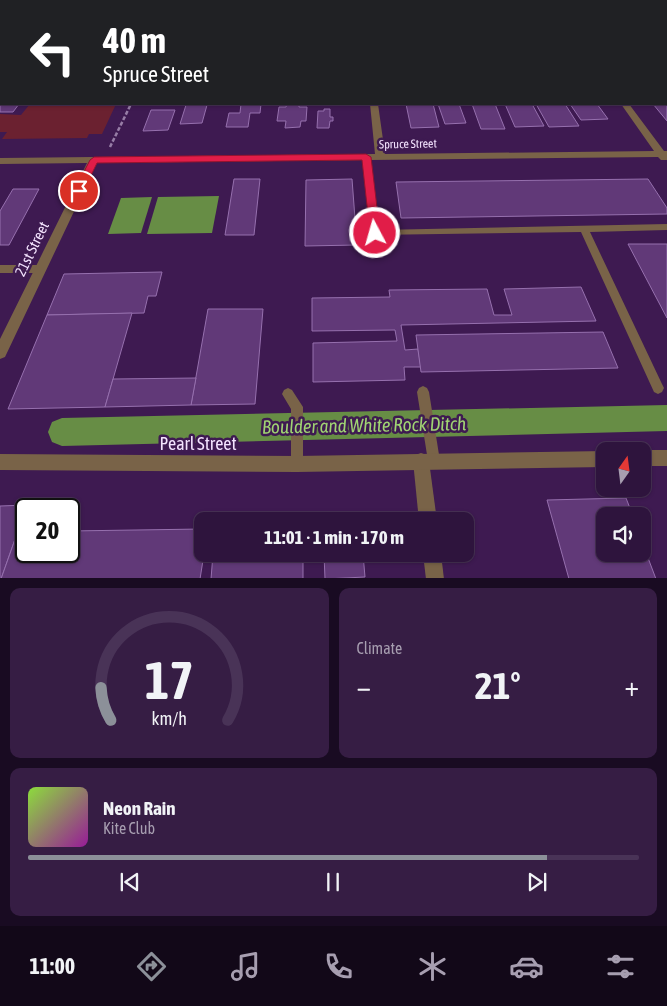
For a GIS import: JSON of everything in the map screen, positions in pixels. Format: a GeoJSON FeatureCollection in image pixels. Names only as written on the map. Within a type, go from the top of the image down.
{"type":"FeatureCollection","features":[{"type":"Feature","properties":{"kind":"street"},"geometry":{"type":"LineString","coordinates":[[374,105],[380,156]]}},
{"type":"Feature","properties":{"kind":"street"},"geometry":{"type":"LineString","coordinates":[[626,105],[665,157]]}},
{"type":"Feature","properties":{"kind":"street","name":"Spruce Street"},"geometry":{"type":"LineString","coordinates":[[0,161],[380,156],[665,157]]}},
{"type":"Feature","properties":{"kind":"street","name":"21st Street"},"geometry":{"type":"LineString","coordinates":[[0,353],[94,160]]}},
{"type":"Feature","properties":{"kind":"street"},"geometry":{"type":"LineString","coordinates":[[651,458],[667,458]]}},
{"type":"Feature","properties":{"kind":"street","name":"Pearl Street"},"geometry":{"type":"LineString","coordinates":[[0,462],[297,464],[596,459]]}},
{"type":"Feature","properties":{"kind":"street"},"geometry":{"type":"LineString","coordinates":[[428,461],[428,512]]}},
{"type":"Feature","properties":{"kind":"street"},"geometry":{"type":"LineString","coordinates":[[433,562],[435,578]]}},
{"type":"Feature","properties":{"kind":"lane"},"geometry":{"type":"LineString","coordinates":[[366,157],[375,233],[667,227]]}},
{"type":"Feature","properties":{"kind":"lane"},"geometry":{"type":"LineString","coordinates":[[584,229],[658,388]]}},
{"type":"Feature","properties":{"kind":"lane"},"geometry":{"type":"LineString","coordinates":[[0,269],[40,269]]}},
{"type":"Feature","properties":{"kind":"lane"},"geometry":{"type":"LineString","coordinates":[[423,392],[428,461]]}},
{"type":"Feature","properties":{"kind":"lane"},"geometry":{"type":"LineString","coordinates":[[288,394],[297,407],[297,464]]}},
{"type":"Feature","properties":{"kind":"path"},"geometry":{"type":"LineString","coordinates":[[94,160],[112,145],[131,105]]}},
{"type":"Feature","properties":{"kind":"shaded area"},"geometry":{"type":"Polygon","coordinates":[[[29,105],[116,105],[102,134],[89,134],[87,138],[2,139],[7,132],[0,132],[0,114],[21,115],[29,105]]]}},
{"type":"Feature","properties":{"kind":"shaded area"},"geometry":{"type":"Polygon","coordinates":[[[219,196],[212,233],[147,234],[158,197],[219,196]]]}},
{"type":"Feature","properties":{"kind":"shaded area"},"geometry":{"type":"Polygon","coordinates":[[[152,197],[141,233],[108,234],[121,198],[152,197]]]}},
{"type":"Feature","properties":{"kind":"building"},"geometry":{"type":"Polygon","coordinates":[[[0,105],[18,105],[13,112],[0,112],[0,105]]]}},
{"type":"Feature","properties":{"kind":"building"},"geometry":{"type":"Polygon","coordinates":[[[186,105],[207,105],[202,123],[180,124],[186,105]]]}},
{"type":"Feature","properties":{"kind":"building"},"geometry":{"type":"Polygon","coordinates":[[[241,105],[261,105],[260,113],[250,113],[248,127],[226,127],[229,113],[240,113],[241,105]]]}},
{"type":"Feature","properties":{"kind":"building"},"geometry":{"type":"Polygon","coordinates":[[[287,105],[299,105],[299,107],[307,107],[306,121],[301,121],[300,127],[285,128],[286,121],[277,121],[279,107],[286,107],[287,105]]]}},
{"type":"Feature","properties":{"kind":"building"},"geometry":{"type":"Polygon","coordinates":[[[406,105],[433,105],[439,127],[411,128],[406,105]]]}},
{"type":"Feature","properties":{"kind":"building"},"geometry":{"type":"Polygon","coordinates":[[[438,105],[459,105],[466,123],[445,124],[438,105]]]}},
{"type":"Feature","properties":{"kind":"building"},"geometry":{"type":"Polygon","coordinates":[[[472,105],[495,105],[505,129],[481,129],[472,105]]]}},
{"type":"Feature","properties":{"kind":"building"},"geometry":{"type":"Polygon","coordinates":[[[505,105],[533,105],[544,126],[515,127],[505,105]]]}},
{"type":"Feature","properties":{"kind":"building"},"geometry":{"type":"Polygon","coordinates":[[[537,105],[566,105],[579,126],[549,127],[537,105]]]}},
{"type":"Feature","properties":{"kind":"building"},"geometry":{"type":"Polygon","coordinates":[[[571,105],[598,105],[608,119],[581,120],[571,105]]]}},
{"type":"Feature","properties":{"kind":"building"},"geometry":{"type":"Polygon","coordinates":[[[654,105],[667,105],[667,121],[654,105]]]}},
{"type":"Feature","properties":{"kind":"building"},"geometry":{"type":"Polygon","coordinates":[[[324,109],[330,109],[330,117],[333,117],[333,121],[330,121],[329,128],[317,128],[318,111],[324,111],[324,109]]]}},
{"type":"Feature","properties":{"kind":"building"},"geometry":{"type":"Polygon","coordinates":[[[151,110],[175,110],[168,130],[143,131],[151,110]]]}},
{"type":"Feature","properties":{"kind":"building"},"geometry":{"type":"Polygon","coordinates":[[[234,179],[260,179],[254,235],[225,235],[234,179]]]}},
{"type":"Feature","properties":{"kind":"building"},"geometry":{"type":"Polygon","coordinates":[[[352,179],[357,245],[305,246],[306,180],[352,179]]]}},
{"type":"Feature","properties":{"kind":"building"},"geometry":{"type":"Polygon","coordinates":[[[648,179],[667,208],[667,214],[401,218],[396,182],[648,179]]]}},
{"type":"Feature","properties":{"kind":"building"},"geometry":{"type":"Polygon","coordinates":[[[13,189],[39,189],[9,245],[0,245],[0,211],[13,189]]]}},
{"type":"Feature","properties":{"kind":"building"},"geometry":{"type":"Polygon","coordinates":[[[628,244],[667,244],[667,318],[628,244]]]}},
{"type":"Feature","properties":{"kind":"building"},"geometry":{"type":"Polygon","coordinates":[[[162,272],[156,296],[148,296],[144,313],[47,315],[64,274],[162,272]]]}},
{"type":"Feature","properties":{"kind":"building"},"geometry":{"type":"Polygon","coordinates":[[[581,287],[596,321],[401,325],[405,350],[418,349],[421,367],[404,367],[405,380],[313,382],[313,343],[397,341],[395,330],[312,331],[312,298],[390,297],[389,290],[487,289],[494,315],[512,315],[504,289],[581,287]]]}},
{"type":"Feature","properties":{"kind":"building"},"geometry":{"type":"Polygon","coordinates":[[[208,309],[263,309],[255,404],[191,405],[208,309]]]}},
{"type":"Feature","properties":{"kind":"building"},"geometry":{"type":"Polygon","coordinates":[[[132,313],[105,407],[8,409],[47,315],[132,313]]]}},
{"type":"Feature","properties":{"kind":"building"},"geometry":{"type":"Polygon","coordinates":[[[603,332],[618,368],[421,372],[416,335],[603,332]]]}},
{"type":"Feature","properties":{"kind":"building"},"geometry":{"type":"Polygon","coordinates":[[[196,378],[191,405],[105,407],[113,379],[196,378]]]}},
{"type":"Feature","properties":{"kind":"building"},"geometry":{"type":"Polygon","coordinates":[[[626,498],[630,507],[596,507],[596,562],[650,562],[656,578],[569,578],[547,500],[626,498]]]}},
{"type":"Feature","properties":{"kind":"building"},"geometry":{"type":"Polygon","coordinates":[[[15,505],[15,539],[0,578],[0,506],[15,505]]]}},
{"type":"Feature","properties":{"kind":"building"},"geometry":{"type":"Polygon","coordinates":[[[194,529],[194,562],[203,562],[200,578],[1,578],[15,539],[15,563],[80,563],[80,531],[194,529]]]}},
{"type":"Feature","properties":{"kind":"building"},"geometry":{"type":"Polygon","coordinates":[[[212,562],[303,562],[303,578],[211,578],[212,562]]]}},
{"type":"Feature","properties":{"kind":"building"},"geometry":{"type":"Polygon","coordinates":[[[324,562],[364,562],[365,577],[325,578],[324,562]]]}},
{"type":"Feature","properties":{"kind":"waterway","name":"Boulder and White Rock Ditch"},"geometry":{"type":"LineString","coordinates":[[62,432],[667,418]]}},
{"type":"Feature","properties":{"kind":"route"},"geometry":{"type":"LineString","coordinates":[[79,191],[94,160],[366,157],[375,233]]}}]}
